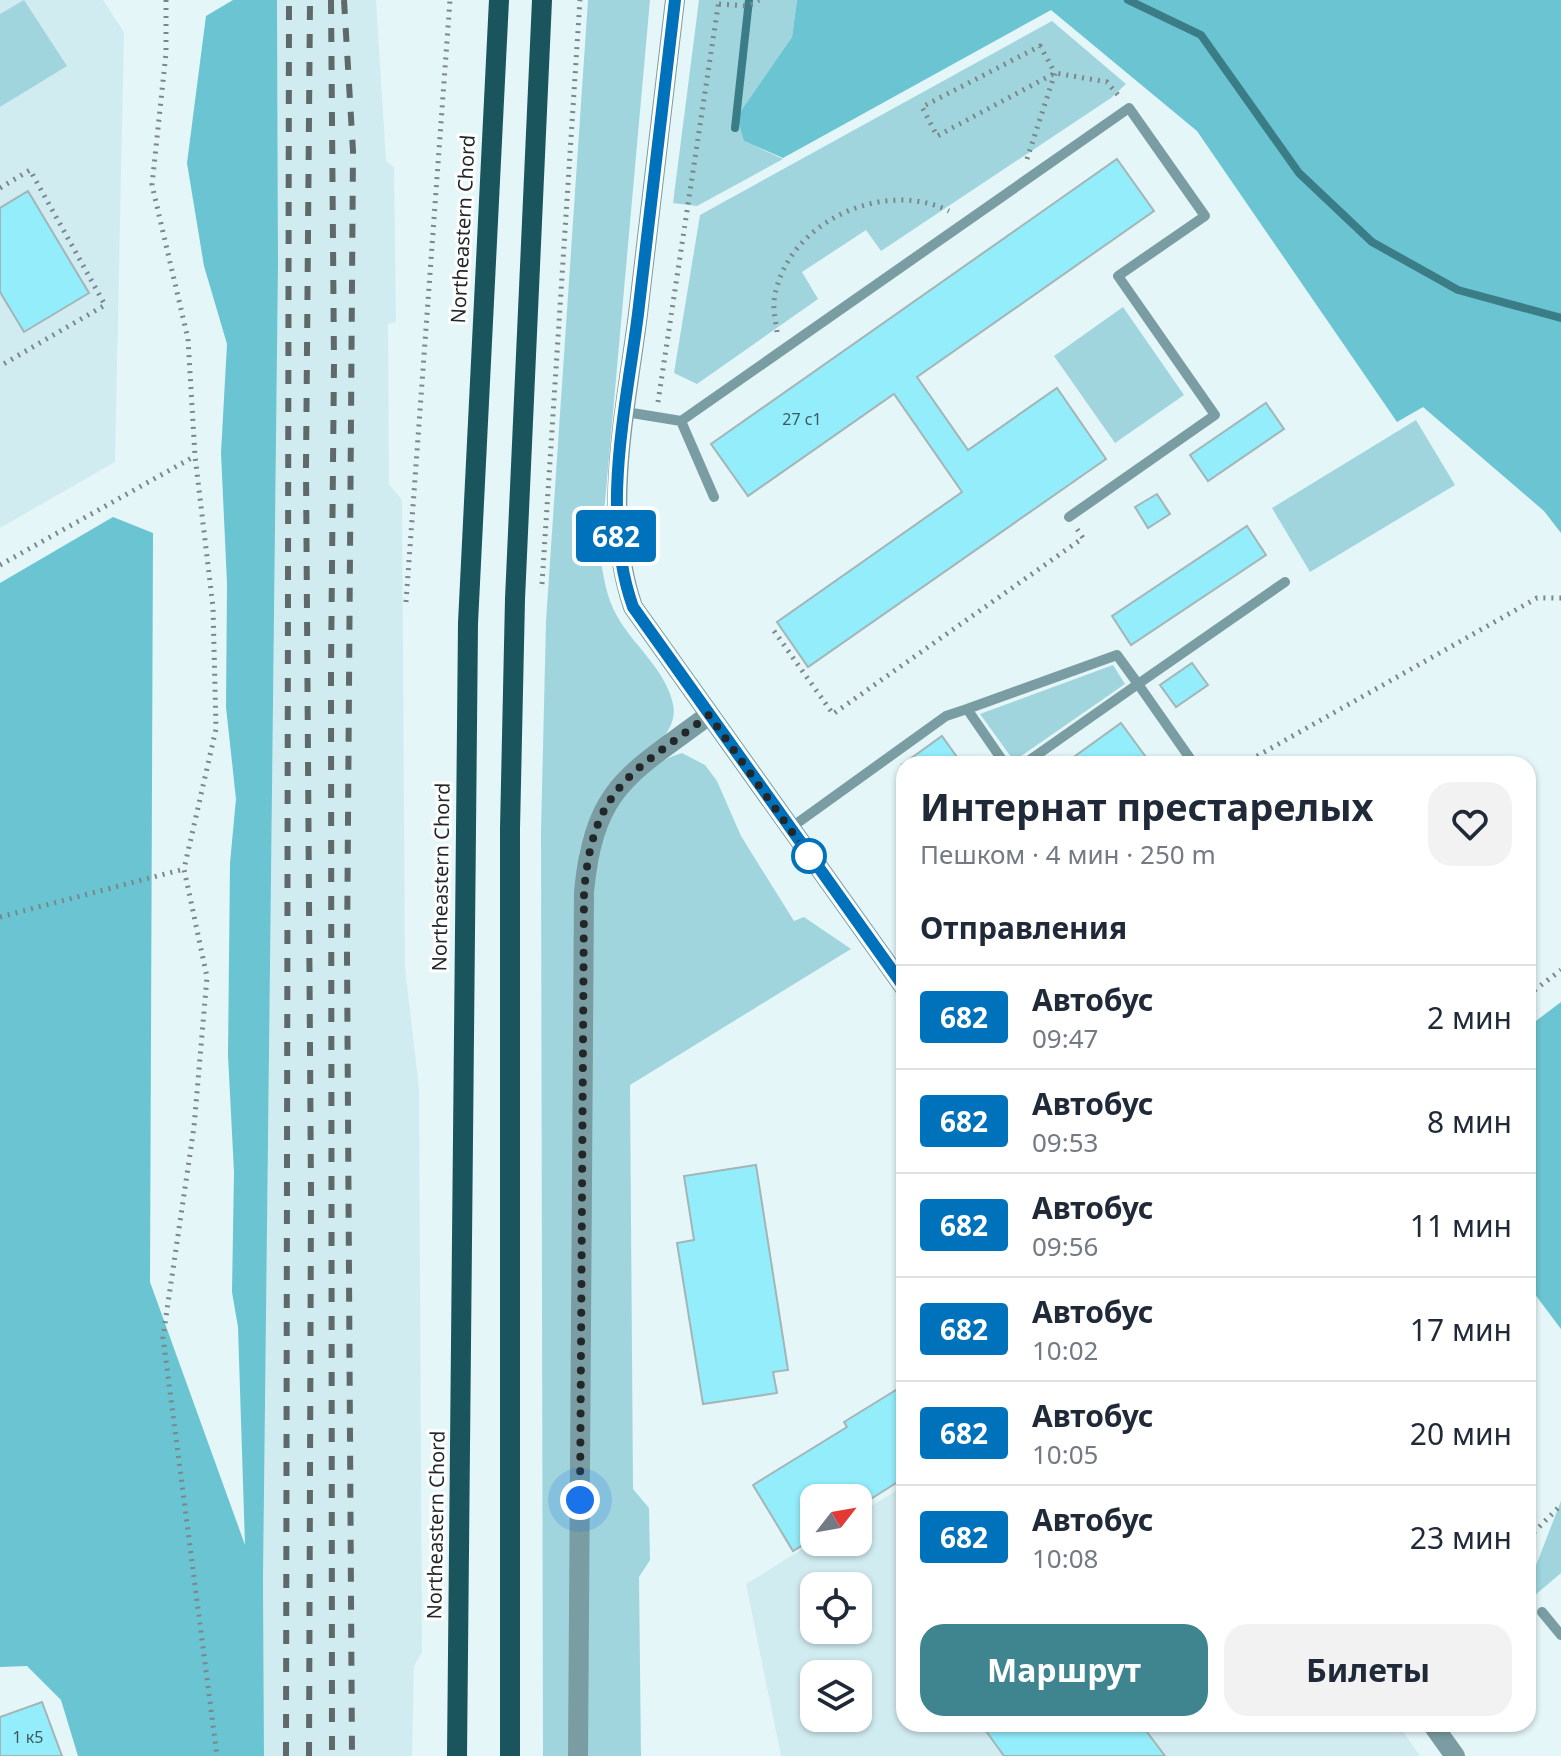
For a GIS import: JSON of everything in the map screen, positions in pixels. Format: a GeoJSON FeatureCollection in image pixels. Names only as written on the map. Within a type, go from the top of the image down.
{"type":"FeatureCollection","features":[{"type":"Feature","properties":{"kind":"main road","name":"Northeastern Chord"},"geometry":{"type":"LineString","coordinates":[[457,1756],[468,623],[499,0]]}},
{"type":"Feature","properties":{"kind":"main road"},"geometry":{"type":"LineString","coordinates":[[510,1756],[510,813],[515,583],[542,0]]}},
{"type":"Feature","properties":{"kind":"street"},"geometry":{"type":"LineString","coordinates":[[675,0],[626,412],[615,527],[620,571],[633,607],[896,976]]}},
{"type":"Feature","properties":{"kind":"street"},"geometry":{"type":"LineString","coordinates":[[578,1756],[584,908],[587,856],[592,834],[615,792],[633,773],[709,715]]}},
{"type":"Feature","properties":{"kind":"street"},"geometry":{"type":"LineString","coordinates":[[1438,1732],[1455,1756]]}},
{"type":"Feature","properties":{"kind":"lane"},"geometry":{"type":"LineString","coordinates":[[626,412],[681,421],[1129,108],[1205,216],[1118,276],[1215,415],[1069,517]]}},
{"type":"Feature","properties":{"kind":"lane"},"geometry":{"type":"LineString","coordinates":[[681,421],[714,497]]}},
{"type":"Feature","properties":{"kind":"lane"},"geometry":{"type":"LineString","coordinates":[[1035,756],[1285,582]]}},
{"type":"Feature","properties":{"kind":"lane"},"geometry":{"type":"LineString","coordinates":[[789,829],[946,716],[1117,655],[1188,756]]}},
{"type":"Feature","properties":{"kind":"lane"},"geometry":{"type":"LineString","coordinates":[[967,709],[999,756]]}},
{"type":"Feature","properties":{"kind":"lane"},"geometry":{"type":"LineString","coordinates":[[1542,1612],[1561,1635]]}},
{"type":"Feature","properties":{"kind":"path"},"geometry":{"type":"LineString","coordinates":[[166,0],[166,53],[152,185],[188,339],[195,456],[213,607],[216,729],[184,869],[207,977],[194,1127],[163,1337],[217,1756]]}},
{"type":"Feature","properties":{"kind":"path"},"geometry":{"type":"LineString","coordinates":[[406,602],[450,0]]}},
{"type":"Feature","properties":{"kind":"path"},"geometry":{"type":"LineString","coordinates":[[541,587],[580,0]]}},
{"type":"Feature","properties":{"kind":"path"},"geometry":{"type":"LineString","coordinates":[[656,415],[719,2],[748,6],[759,0]]}},
{"type":"Feature","properties":{"kind":"path"},"geometry":{"type":"LineString","coordinates":[[1018,185],[1055,73],[1040,46],[922,107],[937,136],[1055,73],[1107,82],[1129,108]]}},
{"type":"Feature","properties":{"kind":"path"},"geometry":{"type":"LineString","coordinates":[[0,188],[30,170],[105,305],[0,366]]}},
{"type":"Feature","properties":{"kind":"path"},"geometry":{"type":"LineString","coordinates":[[778,353],[774,300],[789,261],[817,228],[853,207],[894,199],[936,205],[968,220]]}},
{"type":"Feature","properties":{"kind":"path"},"geometry":{"type":"LineString","coordinates":[[0,565],[195,456]]}},
{"type":"Feature","properties":{"kind":"path"},"geometry":{"type":"LineString","coordinates":[[774,631],[833,714],[1083,538],[1069,517]]}},
{"type":"Feature","properties":{"kind":"path"},"geometry":{"type":"LineString","coordinates":[[1257,756],[1537,598],[1561,598]]}},
{"type":"Feature","properties":{"kind":"path"},"geometry":{"type":"LineString","coordinates":[[0,917],[184,869]]}},
{"type":"Feature","properties":{"kind":"path"},"geometry":{"type":"LineString","coordinates":[[1536,989],[1561,970]]}},
{"type":"Feature","properties":{"kind":"path"},"geometry":{"type":"LineString","coordinates":[[1536,1530],[1561,1505]]}},
{"type":"Feature","properties":{"kind":"shaded area"},"geometry":{"type":"Polygon","coordinates":[[[0,0],[103,0],[124,32],[115,462],[0,528],[0,0]]]}},
{"type":"Feature","properties":{"kind":"shaded area"},"geometry":{"type":"Polygon","coordinates":[[[24,0],[67,66],[0,107],[0,14],[24,0]]]}},
{"type":"Feature","properties":{"kind":"shaded area"},"geometry":{"type":"Polygon","coordinates":[[[233,0],[277,0],[278,265],[263,1580],[264,1756],[78,1756],[61,1700],[27,1666],[0,1667],[0,583],[113,517],[153,533],[150,1282],[245,1545],[238,1327],[232,1292],[234,1172],[228,1055],[230,863],[236,799],[226,707],[227,583],[221,453],[227,344],[204,266],[187,163],[206,16],[233,0]]]}},
{"type":"Feature","properties":{"kind":"shaded area"},"geometry":{"type":"Polygon","coordinates":[[[277,0],[376,0],[386,161],[394,167],[396,322],[388,324],[389,484],[402,500],[405,968],[419,1088],[422,1652],[414,1666],[412,1756],[264,1756],[263,1580],[278,265],[277,0]]]}},
{"type":"Feature","properties":{"kind":"shaded area"},"geometry":{"type":"Polygon","coordinates":[[[588,0],[650,0],[600,557],[613,609],[664,680],[673,704],[673,717],[661,740],[617,779],[597,803],[579,855],[571,1756],[543,1756],[541,833],[546,621],[588,0]]]}},
{"type":"Feature","properties":{"kind":"shaded area"},"geometry":{"type":"Polygon","coordinates":[[[699,0],[797,0],[792,37],[738,117],[744,141],[783,159],[697,206],[673,203],[699,0]]]}},
{"type":"Feature","properties":{"kind":"shaded area"},"geometry":{"type":"Polygon","coordinates":[[[797,0],[1561,0],[1561,533],[1544,511],[1423,407],[1397,422],[1197,131],[1051,10],[783,158],[744,141],[737,117],[792,37],[797,0]]]}},
{"type":"Feature","properties":{"kind":"shaded area"},"geometry":{"type":"Polygon","coordinates":[[[1052,21],[1126,84],[1111,98],[881,251],[866,230],[802,272],[818,299],[697,384],[674,373],[700,215],[1052,21]]]}},
{"type":"Feature","properties":{"kind":"shaded area"},"geometry":{"type":"Polygon","coordinates":[[[1123,307],[1184,395],[1115,443],[1054,356],[1123,307]]]}},
{"type":"Feature","properties":{"kind":"shaded area"},"geometry":{"type":"Polygon","coordinates":[[[1416,420],[1455,485],[1310,572],[1272,508],[1416,420]]]}},
{"type":"Feature","properties":{"kind":"shaded area"},"geometry":{"type":"Polygon","coordinates":[[[1113,665],[1125,684],[1021,756],[1010,756],[980,714],[1113,665]]]}},
{"type":"Feature","properties":{"kind":"shaded area"},"geometry":{"type":"Polygon","coordinates":[[[682,753],[705,765],[717,781],[741,836],[794,921],[804,917],[851,949],[630,1085],[633,1489],[649,1508],[650,1560],[639,1577],[641,1756],[585,1756],[594,864],[605,823],[622,797],[656,765],[682,753]]]}},
{"type":"Feature","properties":{"kind":"shaded area"},"geometry":{"type":"Polygon","coordinates":[[[1561,1002],[1561,1329],[1536,1296],[1536,1021],[1561,1002]]]}},
{"type":"Feature","properties":{"kind":"shaded area"},"geometry":{"type":"Polygon","coordinates":[[[896,1491],[896,1732],[1404,1732],[1420,1756],[781,1756],[746,1584],[800,1551],[800,1556],[872,1556],[872,1505],[896,1491]]]}},
{"type":"Feature","properties":{"kind":"shaded area"},"geometry":{"type":"Polygon","coordinates":[[[1561,1501],[1561,1573],[1536,1594],[1536,1565],[1561,1501]]]}},
{"type":"Feature","properties":{"kind":"building"},"geometry":{"type":"Polygon","coordinates":[[[1117,159],[1154,211],[917,377],[968,450],[1057,388],[1106,459],[808,667],[777,622],[962,492],[894,394],[748,496],[711,444],[1117,159]]]}},
{"type":"Feature","properties":{"kind":"building"},"geometry":{"type":"Polygon","coordinates":[[[28,191],[89,293],[24,332],[0,292],[0,208],[28,191]]]}},
{"type":"Feature","properties":{"kind":"building"},"geometry":{"type":"Polygon","coordinates":[[[1266,403],[1284,429],[1208,481],[1190,455],[1266,403]]]}},
{"type":"Feature","properties":{"kind":"building"},"geometry":{"type":"Polygon","coordinates":[[[1157,494],[1170,514],[1148,528],[1135,507],[1157,494]]]}},
{"type":"Feature","properties":{"kind":"building"},"geometry":{"type":"Polygon","coordinates":[[[1247,526],[1266,555],[1131,645],[1112,616],[1247,526]]]}},
{"type":"Feature","properties":{"kind":"building"},"geometry":{"type":"Polygon","coordinates":[[[1192,663],[1208,685],[1176,707],[1160,685],[1192,663]]]}},
{"type":"Feature","properties":{"kind":"building"},"geometry":{"type":"Polygon","coordinates":[[[1121,723],[1145,756],[1075,756],[1121,723]]]}},
{"type":"Feature","properties":{"kind":"building"},"geometry":{"type":"Polygon","coordinates":[[[942,736],[956,756],[914,756],[942,736]]]}},
{"type":"Feature","properties":{"kind":"building"},"geometry":{"type":"Polygon","coordinates":[[[756,1165],[788,1370],[773,1372],[777,1393],[703,1404],[677,1243],[694,1240],[684,1176],[756,1165]]]}},
{"type":"Feature","properties":{"kind":"building"},"geometry":{"type":"Polygon","coordinates":[[[896,1390],[896,1483],[872,1498],[872,1484],[800,1484],[800,1547],[793,1551],[753,1485],[847,1427],[844,1422],[896,1390]]]}},
{"type":"Feature","properties":{"kind":"building"},"geometry":{"type":"Polygon","coordinates":[[[42,1702],[62,1756],[0,1756],[0,1717],[42,1702]]]}},
{"type":"Feature","properties":{"kind":"building"},"geometry":{"type":"Polygon","coordinates":[[[987,1732],[1147,1732],[1165,1756],[1004,1756],[987,1732]]]}},
{"type":"Feature","properties":{"kind":"waterway"},"geometry":{"type":"LineString","coordinates":[[735,128],[749,0]]}},
{"type":"Feature","properties":{"kind":"waterway"},"geometry":{"type":"LineString","coordinates":[[1128,0],[1201,35],[1299,173],[1372,242],[1458,290],[1561,318]]}},
{"type":"Feature","properties":{"kind":"railway"},"geometry":{"type":"LineString","coordinates":[[286,1756],[289,0]]}},
{"type":"Feature","properties":{"kind":"railway"},"geometry":{"type":"LineString","coordinates":[[309,1756],[311,1194],[306,468],[310,0]]}},
{"type":"Feature","properties":{"kind":"railway"},"geometry":{"type":"LineString","coordinates":[[331,0],[334,363],[331,668],[332,1756]]}},
{"type":"Feature","properties":{"kind":"railway"},"geometry":{"type":"LineString","coordinates":[[344,0],[353,151],[347,954],[352,1756]]}},
{"type":"Feature","properties":{"kind":"bus line","name":"682"},"geometry":{"type":"LineString","coordinates":[[675,0],[626,412],[615,527],[620,571],[633,607],[896,976]]}},
{"type":"Feature","properties":{"kind":"route"},"geometry":{"type":"LineString","coordinates":[[580,1500],[584,892],[592,834],[615,792],[633,773],[709,715],[809,856]]}}]}
